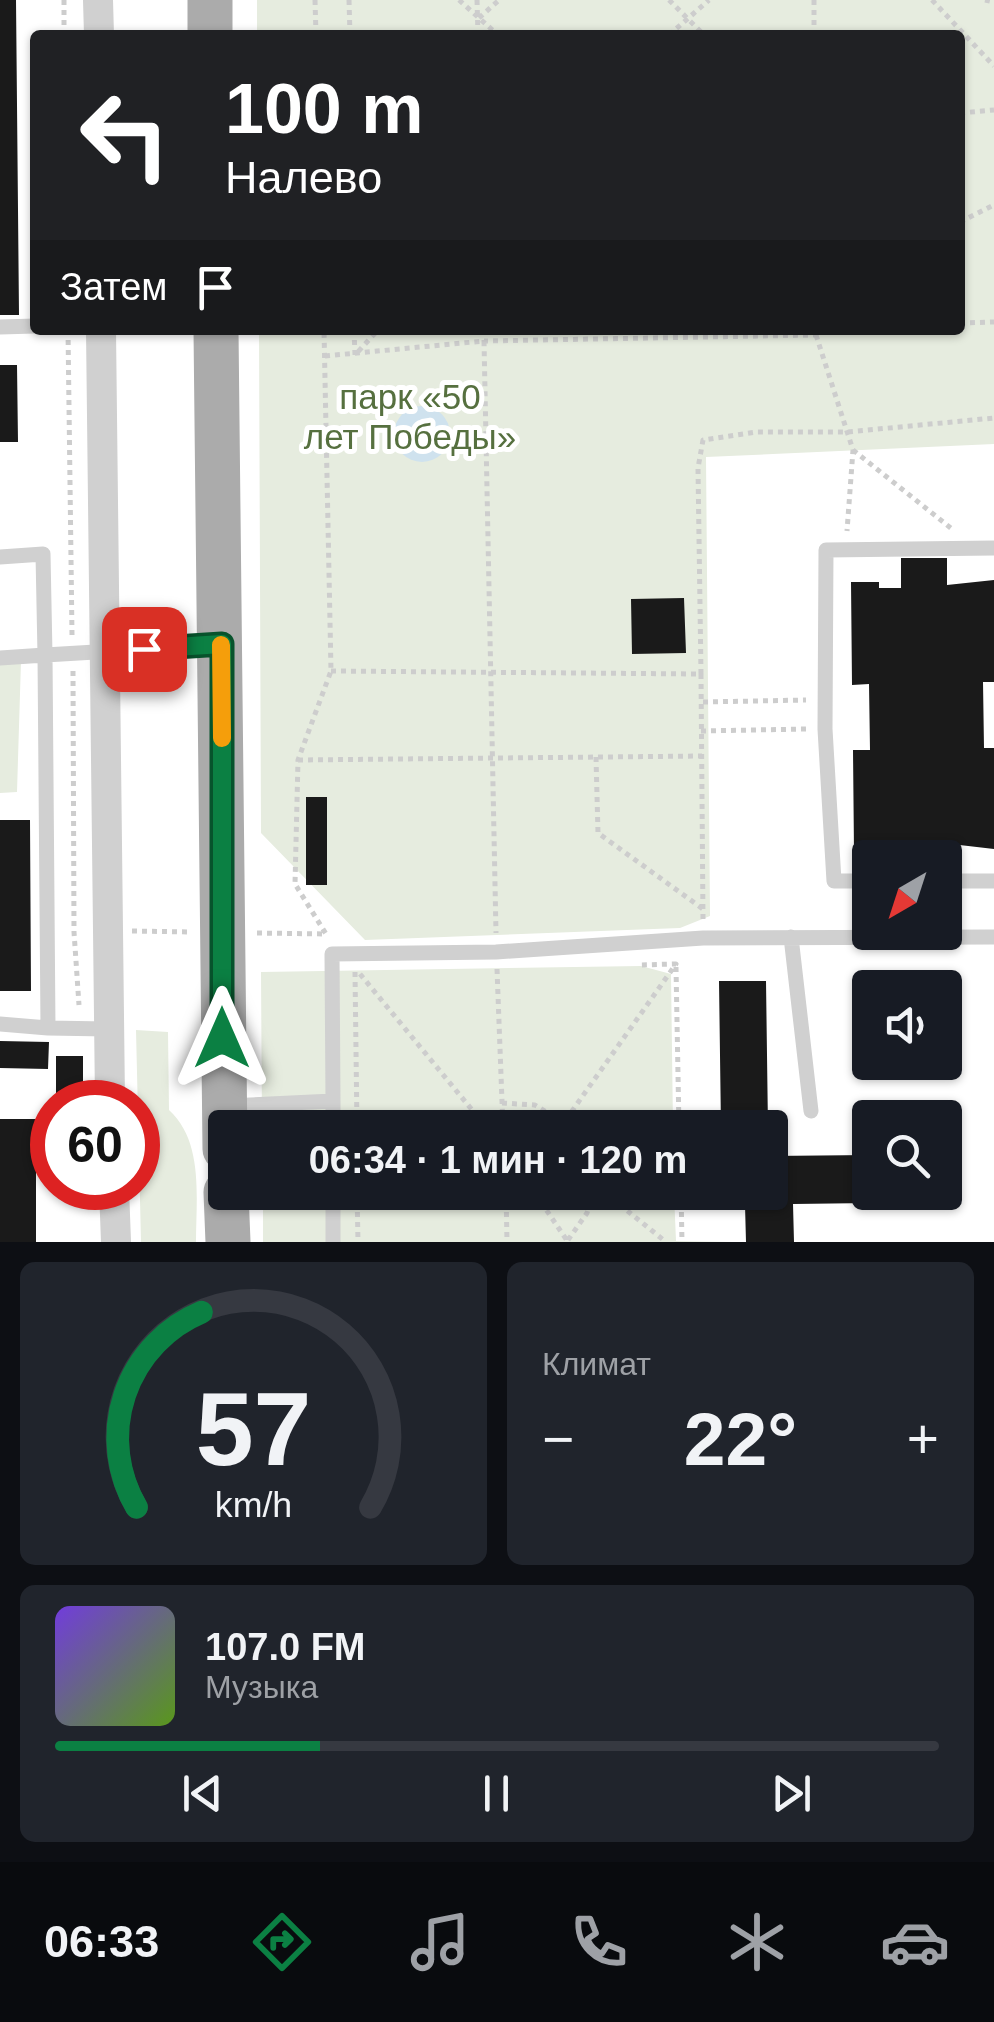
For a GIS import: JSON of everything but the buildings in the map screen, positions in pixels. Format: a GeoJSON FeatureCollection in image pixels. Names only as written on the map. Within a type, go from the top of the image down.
{"type":"FeatureCollection","features":[{"type":"Feature","properties":{"kind":"main road"},"geometry":{"type":"LineString","coordinates":[[210,0],[210,30]]}},
{"type":"Feature","properties":{"kind":"main road"},"geometry":{"type":"LineString","coordinates":[[216,335],[224,1110]]}},
{"type":"Feature","properties":{"kind":"main road"},"geometry":{"type":"LineString","coordinates":[[227,1210],[228,1242]]}},
{"type":"Feature","properties":{"kind":"street"},"geometry":{"type":"LineString","coordinates":[[98,0],[98,30]]}},
{"type":"Feature","properties":{"kind":"street"},"geometry":{"type":"LineString","coordinates":[[102,335],[107,931],[94,1029],[105,1080]]}},
{"type":"Feature","properties":{"kind":"street"},"geometry":{"type":"LineString","coordinates":[[115,1210],[116,1242]]}},
{"type":"Feature","properties":{"kind":"lane"},"geometry":{"type":"LineString","coordinates":[[0,327],[30,326]]}},
{"type":"Feature","properties":{"kind":"lane"},"geometry":{"type":"LineString","coordinates":[[852,881],[834,881],[824,700],[826,550],[994,548]]}},
{"type":"Feature","properties":{"kind":"lane"},"geometry":{"type":"LineString","coordinates":[[0,557],[43,554],[48,1028]]}},
{"type":"Feature","properties":{"kind":"lane"},"geometry":{"type":"LineString","coordinates":[[0,658],[222,644]]}},
{"type":"Feature","properties":{"kind":"lane"},"geometry":{"type":"LineString","coordinates":[[962,881],[994,880]]}},
{"type":"Feature","properties":{"kind":"lane"},"geometry":{"type":"LineString","coordinates":[[332,1110],[332,954],[496,952],[704,938],[994,937]]}},
{"type":"Feature","properties":{"kind":"lane"},"geometry":{"type":"LineString","coordinates":[[790,938],[811,1111]]}},
{"type":"Feature","properties":{"kind":"lane"},"geometry":{"type":"LineString","coordinates":[[0,1024],[94,1029]]}},
{"type":"Feature","properties":{"kind":"lane"},"geometry":{"type":"LineString","coordinates":[[296,1110],[332,1101]]}},
{"type":"Feature","properties":{"kind":"lane"},"geometry":{"type":"LineString","coordinates":[[333,1210],[333,1242]]}},
{"type":"Feature","properties":{"kind":"path"},"geometry":{"type":"LineString","coordinates":[[64,0],[64,30]]}},
{"type":"Feature","properties":{"kind":"path"},"geometry":{"type":"LineString","coordinates":[[316,0],[316,30]]}},
{"type":"Feature","properties":{"kind":"path"},"geometry":{"type":"LineString","coordinates":[[349,0],[350,30]]}},
{"type":"Feature","properties":{"kind":"path"},"geometry":{"type":"LineString","coordinates":[[459,0],[492,30]]}},
{"type":"Feature","properties":{"kind":"path"},"geometry":{"type":"LineString","coordinates":[[477,0],[478,30]]}},
{"type":"Feature","properties":{"kind":"path"},"geometry":{"type":"LineString","coordinates":[[478,18],[500,0]]}},
{"type":"Feature","properties":{"kind":"path"},"geometry":{"type":"LineString","coordinates":[[670,0],[700,30]]}},
{"type":"Feature","properties":{"kind":"path"},"geometry":{"type":"LineString","coordinates":[[675,30],[709,0]]}},
{"type":"Feature","properties":{"kind":"path"},"geometry":{"type":"LineString","coordinates":[[814,0],[814,30]]}},
{"type":"Feature","properties":{"kind":"path"},"geometry":{"type":"LineString","coordinates":[[932,0],[960,30]]}},
{"type":"Feature","properties":{"kind":"path"},"geometry":{"type":"LineString","coordinates":[[985,0],[994,2]]}},
{"type":"Feature","properties":{"kind":"path"},"geometry":{"type":"LineString","coordinates":[[965,35],[994,66]]}},
{"type":"Feature","properties":{"kind":"path"},"geometry":{"type":"LineString","coordinates":[[965,112],[994,110]]}},
{"type":"Feature","properties":{"kind":"path"},"geometry":{"type":"LineString","coordinates":[[965,220],[994,205]]}},
{"type":"Feature","properties":{"kind":"path"},"geometry":{"type":"LineString","coordinates":[[965,324],[994,322]]}},
{"type":"Feature","properties":{"kind":"path"},"geometry":{"type":"LineString","coordinates":[[68,335],[74,932],[94,1029]]}},
{"type":"Feature","properties":{"kind":"path"},"geometry":{"type":"LineString","coordinates":[[74,932],[326,934],[295,884],[298,760],[331,671],[324,335]]}},
{"type":"Feature","properties":{"kind":"path"},"geometry":{"type":"LineString","coordinates":[[354,335],[355,355]]}},
{"type":"Feature","properties":{"kind":"path"},"geometry":{"type":"LineString","coordinates":[[355,355],[373,335]]}},
{"type":"Feature","properties":{"kind":"path"},"geometry":{"type":"LineString","coordinates":[[484,335],[502,1110]]}},
{"type":"Feature","properties":{"kind":"path"},"geometry":{"type":"LineString","coordinates":[[325,356],[484,341],[705,335]]}},
{"type":"Feature","properties":{"kind":"path"},"geometry":{"type":"LineString","coordinates":[[817,335],[853,450],[846,550]]}},
{"type":"Feature","properties":{"kind":"path"},"geometry":{"type":"LineString","coordinates":[[704,938],[698,468],[703,440],[756,432],[847,432],[994,418]]}},
{"type":"Feature","properties":{"kind":"path"},"geometry":{"type":"LineString","coordinates":[[853,450],[975,548]]}},
{"type":"Feature","properties":{"kind":"path"},"geometry":{"type":"LineString","coordinates":[[331,671],[701,674]]}},
{"type":"Feature","properties":{"kind":"path"},"geometry":{"type":"LineString","coordinates":[[702,702],[824,700]]}},
{"type":"Feature","properties":{"kind":"path"},"geometry":{"type":"LineString","coordinates":[[701,731],[825,729]]}},
{"type":"Feature","properties":{"kind":"path"},"geometry":{"type":"LineString","coordinates":[[298,760],[702,756]]}},
{"type":"Feature","properties":{"kind":"path"},"geometry":{"type":"LineString","coordinates":[[596,757],[598,833],[704,909]]}},
{"type":"Feature","properties":{"kind":"path"},"geometry":{"type":"LineString","coordinates":[[636,965],[676,964]]}},
{"type":"Feature","properties":{"kind":"path"},"geometry":{"type":"LineString","coordinates":[[572,1110],[676,964]]}},
{"type":"Feature","properties":{"kind":"path"},"geometry":{"type":"LineString","coordinates":[[676,964],[679,1110]]}},
{"type":"Feature","properties":{"kind":"path"},"geometry":{"type":"LineString","coordinates":[[373,967],[355,968],[472,1110]]}},
{"type":"Feature","properties":{"kind":"path"},"geometry":{"type":"LineString","coordinates":[[502,1103],[535,1105],[545,1110]]}},
{"type":"Feature","properties":{"kind":"path"},"geometry":{"type":"LineString","coordinates":[[357,1210],[358,1242]]}},
{"type":"Feature","properties":{"kind":"path"},"geometry":{"type":"LineString","coordinates":[[506,1210],[507,1242]]}},
{"type":"Feature","properties":{"kind":"path"},"geometry":{"type":"LineString","coordinates":[[546,1210],[567,1242],[589,1210]]}},
{"type":"Feature","properties":{"kind":"path"},"geometry":{"type":"LineString","coordinates":[[626,1210],[666,1242]]}},
{"type":"Feature","properties":{"kind":"path"},"geometry":{"type":"LineString","coordinates":[[681,1210],[682,1242]]}},
{"type":"Feature","properties":{"kind":"green space","name":"парк «50 лет Победы»"},"geometry":{"type":"Polygon","coordinates":[[[257,0],[994,0],[994,444],[706,457],[710,916],[680,928],[365,940],[261,833],[259,335],[965,335],[965,30],[257,30],[257,0]]]}},
{"type":"Feature","properties":{"kind":"green space"},"geometry":{"type":"Polygon","coordinates":[[[21,661],[17,792],[0,793],[0,663],[21,661]]]}},
{"type":"Feature","properties":{"kind":"green space"},"geometry":{"type":"Polygon","coordinates":[[[641,966],[671,974],[673,1110],[262,1110],[261,972],[641,966]]]}},
{"type":"Feature","properties":{"kind":"green space"},"geometry":{"type":"Polygon","coordinates":[[[136,1030],[168,1032],[169,1110],[180,1123],[193,1154],[196,1242],[141,1242],[140,1210],[160,1210],[160,1080],[137,1080],[136,1030]]]}},
{"type":"Feature","properties":{"kind":"green space"},"geometry":{"type":"Polygon","coordinates":[[[263,1210],[675,1210],[676,1241],[734,1242],[263,1242],[263,1210]]]}},
{"type":"Feature","properties":{"kind":"water"},"geometry":{"type":"Polygon","coordinates":[[[422,406],[442,414],[450,434],[442,454],[422,462],[402,454],[394,434],[402,414],[422,406]]]}},
{"type":"Feature","properties":{"kind":"slow traffic"},"geometry":{"type":"LineString","coordinates":[[221,645],[222,738]]}},
{"type":"Feature","properties":{"kind":"route"},"geometry":{"type":"LineString","coordinates":[[144,649],[222,644],[222,1038]]}}]}
